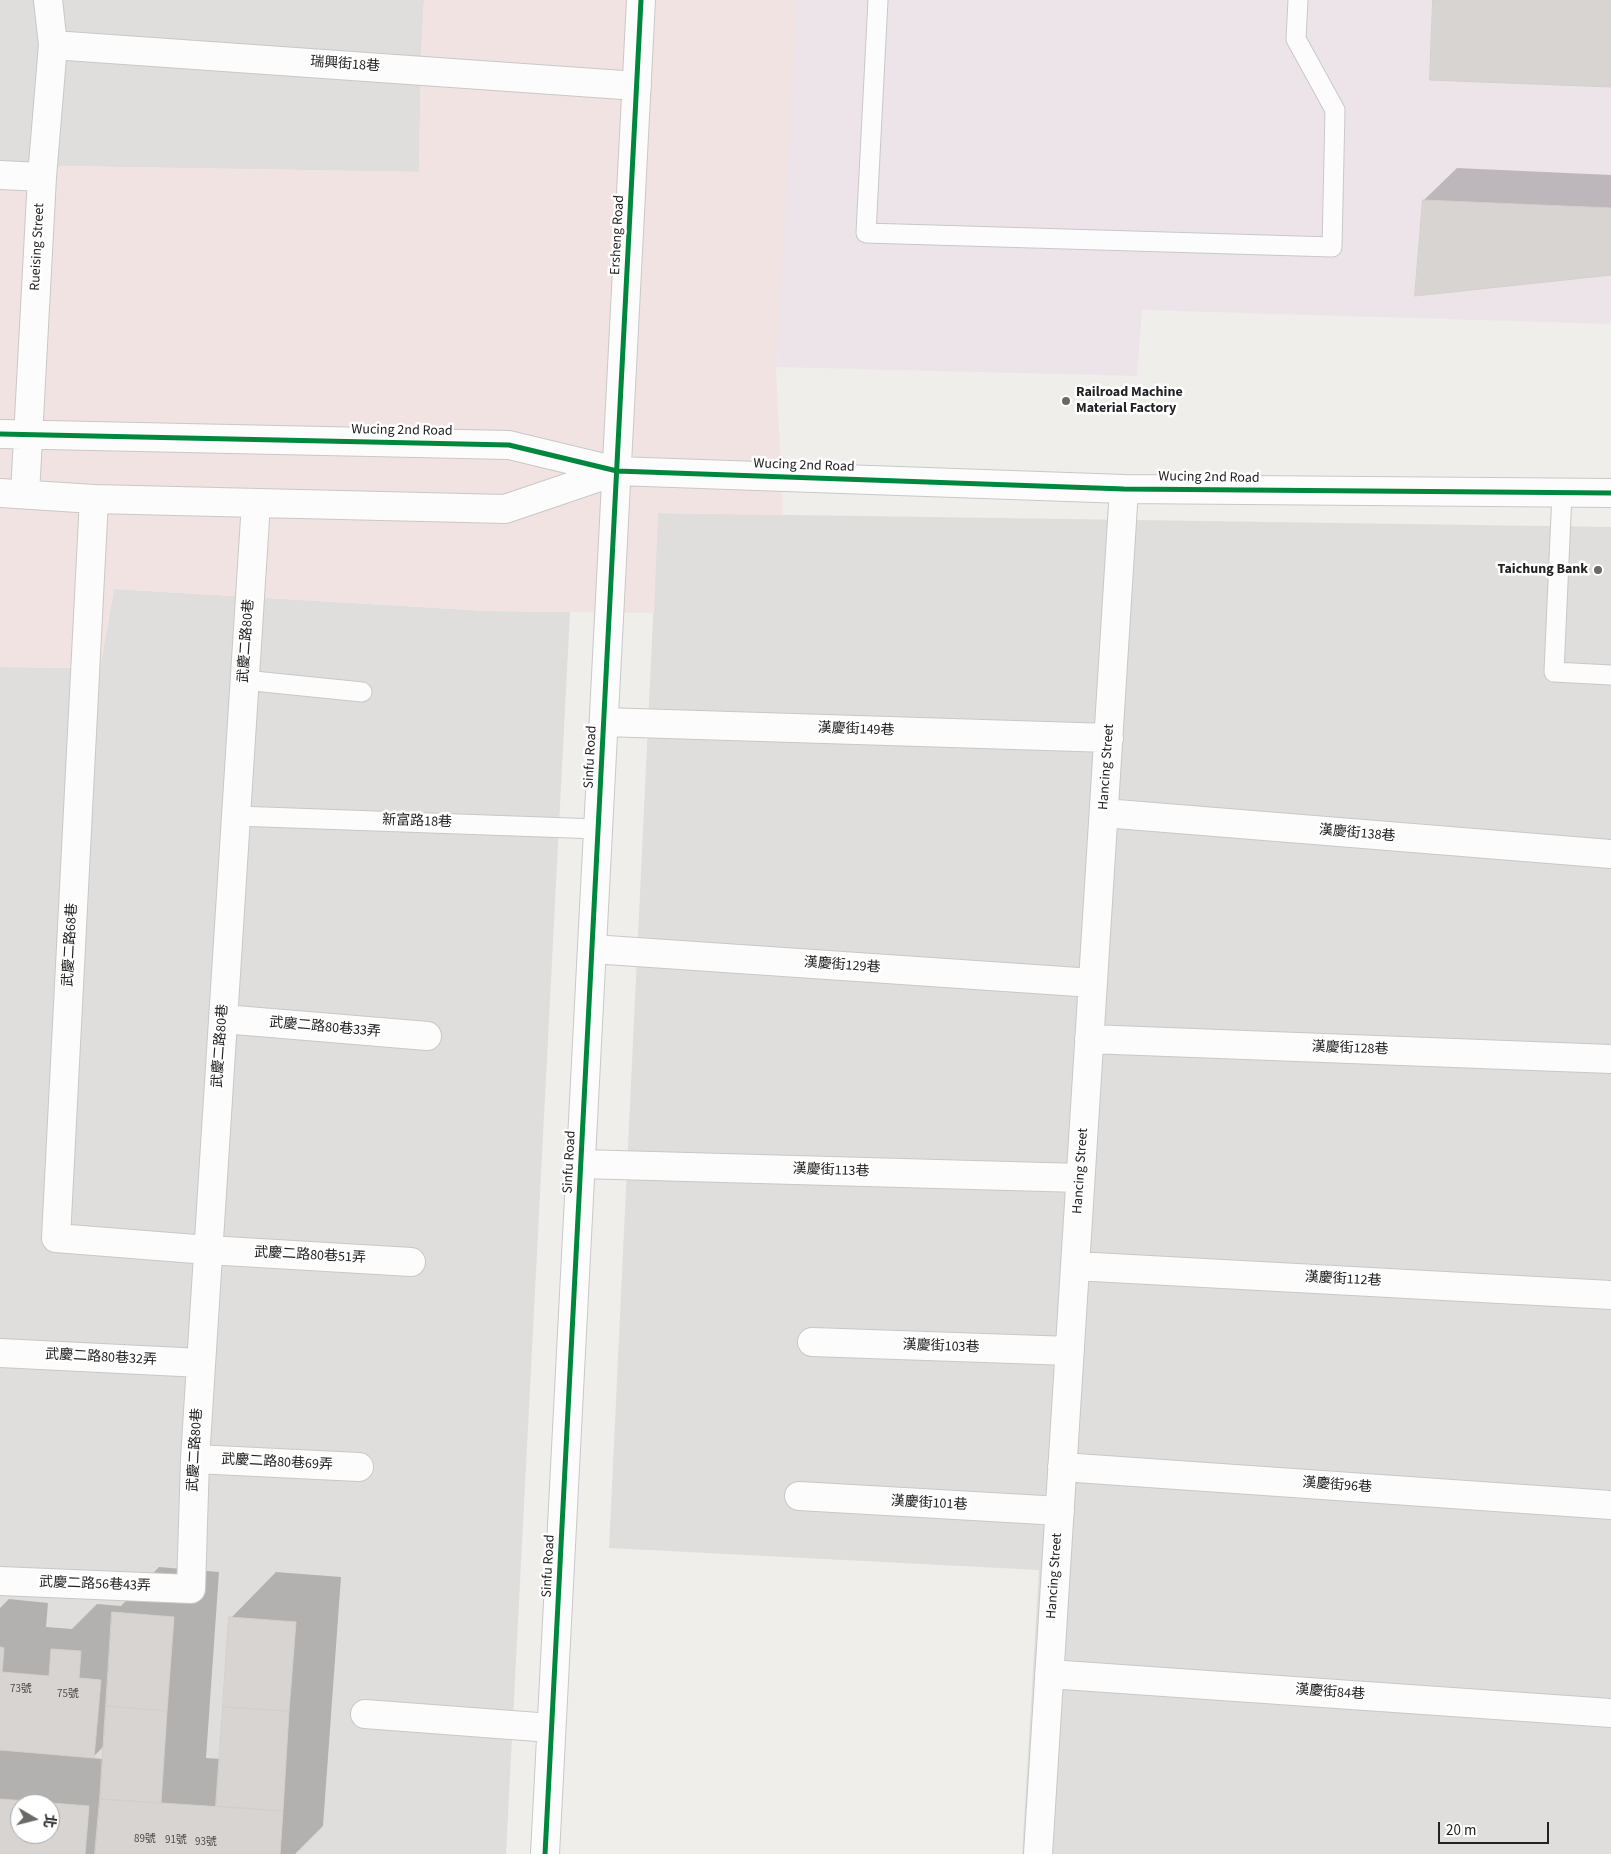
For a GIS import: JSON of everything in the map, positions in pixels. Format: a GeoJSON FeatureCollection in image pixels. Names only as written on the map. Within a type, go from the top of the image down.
{"type":"FeatureCollection","features":[{"type":"Feature","properties":{"kind":"street","name":"Rueising Street"},"geometry":{"type":"LineString","coordinates":[[12,494],[28,434],[42,177],[53,45],[48,0]]}},
{"type":"Feature","properties":{"kind":"street","name":"Ersheng Road"},"geometry":{"type":"LineString","coordinates":[[617,470],[641,0]]}},
{"type":"Feature","properties":{"kind":"street","name":"瑞興街18巷"},"geometry":{"type":"LineString","coordinates":[[53,45],[637,86]]}},
{"type":"Feature","properties":{"kind":"street"},"geometry":{"type":"LineString","coordinates":[[0,175],[42,177]]}},
{"type":"Feature","properties":{"kind":"street","name":"Wucing 2nd Road"},"geometry":{"type":"LineString","coordinates":[[0,434],[509,445],[617,470],[1124,489],[1611,493]]}},
{"type":"Feature","properties":{"kind":"street","name":"Wucing 2nd Road"},"geometry":{"type":"LineString","coordinates":[[12,494],[94,499],[505,509],[617,470]]}},
{"type":"Feature","properties":{"kind":"street","name":"Sinfu Road"},"geometry":{"type":"LineString","coordinates":[[545,1854],[617,470]]}},
{"type":"Feature","properties":{"kind":"street","name":"Hancing Street"},"geometry":{"type":"LineString","coordinates":[[1038,1854],[1124,489]]}},
{"type":"Feature","properties":{"kind":"street","name":"武慶二路68巷"},"geometry":{"type":"LineString","coordinates":[[94,499],[56,1238],[208,1250]]}},
{"type":"Feature","properties":{"kind":"street","name":"武慶二路80巷"},"geometry":{"type":"LineString","coordinates":[[191,1589],[195,1459],[256,503]]}},
{"type":"Feature","properties":{"kind":"street","name":"漢慶街149巷"},"geometry":{"type":"LineString","coordinates":[[604,722],[1109,738]]}},
{"type":"Feature","properties":{"kind":"street","name":"漢慶街138巷"},"geometry":{"type":"LineString","coordinates":[[1104,813],[1611,854]]}},
{"type":"Feature","properties":{"kind":"street","name":"漢慶街129巷"},"geometry":{"type":"LineString","coordinates":[[592,949],[1093,983]]}},
{"type":"Feature","properties":{"kind":"street","name":"武慶二路80巷33弄"},"geometry":{"type":"LineString","coordinates":[[223,1019],[427,1036]]}},
{"type":"Feature","properties":{"kind":"street","name":"漢慶街128巷"},"geometry":{"type":"LineString","coordinates":[[1089,1038],[1611,1059]]}},
{"type":"Feature","properties":{"kind":"street","name":"漢慶街113巷"},"geometry":{"type":"LineString","coordinates":[[581,1164],[1080,1178]]}},
{"type":"Feature","properties":{"kind":"street","name":"武慶二路80巷51弄"},"geometry":{"type":"LineString","coordinates":[[208,1250],[411,1262]]}},
{"type":"Feature","properties":{"kind":"street","name":"漢慶街112巷"},"geometry":{"type":"LineString","coordinates":[[1075,1266],[1611,1295]]}},
{"type":"Feature","properties":{"kind":"street","name":"漢慶街103巷"},"geometry":{"type":"LineString","coordinates":[[812,1342],[1070,1351]]}},
{"type":"Feature","properties":{"kind":"street","name":"武慶二路80巷32弄"},"geometry":{"type":"LineString","coordinates":[[0,1353],[201,1362]]}},
{"type":"Feature","properties":{"kind":"street","name":"武慶二路80巷69弄"},"geometry":{"type":"LineString","coordinates":[[195,1459],[358,1467]]}},
{"type":"Feature","properties":{"kind":"street","name":"漢慶街96巷"},"geometry":{"type":"LineString","coordinates":[[1062,1467],[1611,1506]]}},
{"type":"Feature","properties":{"kind":"street","name":"漢慶街101巷"},"geometry":{"type":"LineString","coordinates":[[799,1496],[1060,1511]]}},
{"type":"Feature","properties":{"kind":"street","name":"武慶二路56巷43弄"},"geometry":{"type":"LineString","coordinates":[[0,1581],[191,1589]]}},
{"type":"Feature","properties":{"kind":"street","name":"漢慶街84巷"},"geometry":{"type":"LineString","coordinates":[[1049,1674],[1611,1713]]}},
{"type":"Feature","properties":{"kind":"street"},"geometry":{"type":"LineString","coordinates":[[365,1714],[551,1728]]}},
{"type":"Feature","properties":{"kind":"lane"},"geometry":{"type":"LineString","coordinates":[[878,0],[866,233],[1332,247],[1335,110],[1296,39],[1298,0]]}},
{"type":"Feature","properties":{"kind":"lane"},"geometry":{"type":"LineString","coordinates":[[1562,493],[1554,672],[1611,675]]}},
{"type":"Feature","properties":{"kind":"lane"},"geometry":{"type":"LineString","coordinates":[[244,680],[362,692]]}},
{"type":"Feature","properties":{"kind":"lane","name":"新富路18巷"},"geometry":{"type":"LineString","coordinates":[[236,816],[598,829]]}},
{"type":"Feature","properties":{"kind":"shaded area"},"geometry":{"type":"Polygon","coordinates":[[[0,0],[424,0],[419,172],[0,165],[0,0]]]}},
{"type":"Feature","properties":{"kind":"shaded area"},"geometry":{"type":"Polygon","coordinates":[[[424,0],[800,0],[776,367],[783,515],[658,513],[654,613],[489,611],[114,589],[100,668],[0,667],[0,165],[419,172],[424,0]]]}},
{"type":"Feature","properties":{"kind":"shaded area"},"geometry":{"type":"Polygon","coordinates":[[[797,0],[1611,0],[1611,324],[1142,310],[1137,376],[776,367],[797,0]]]}},
{"type":"Feature","properties":{"kind":"shaded area"},"geometry":{"type":"Polygon","coordinates":[[[658,513],[1611,527],[1611,1854],[1022,1854],[1039,1570],[609,1548],[658,513]]]}},
{"type":"Feature","properties":{"kind":"shaded area"},"geometry":{"type":"Polygon","coordinates":[[[114,589],[489,611],[570,612],[506,1854],[0,1854],[0,667],[100,668],[114,589]]]}},
{"type":"Feature","properties":{"kind":"building"},"geometry":{"type":"Polygon","coordinates":[[[1433,0],[1611,0],[1611,87],[1430,80],[1433,0]]]}},
{"type":"Feature","properties":{"kind":"building"},"geometry":{"type":"Polygon","coordinates":[[[1423,200],[1611,208],[1611,275],[1415,296],[1423,200]]]}},
{"type":"Feature","properties":{"kind":"building"},"geometry":{"type":"Polygon","coordinates":[[[112,1612],[174,1617],[167,1711],[106,1706],[112,1612]]]}},
{"type":"Feature","properties":{"kind":"building"},"geometry":{"type":"Polygon","coordinates":[[[229,1617],[296,1622],[289,1711],[223,1707],[229,1617]]]}},
{"type":"Feature","properties":{"kind":"building"},"geometry":{"type":"Polygon","coordinates":[[[0,1647],[4,1648],[2,1672],[49,1676],[51,1649],[81,1651],[79,1678],[101,1680],[94,1758],[0,1750],[0,1647]]]}},
{"type":"Feature","properties":{"kind":"building"},"geometry":{"type":"Polygon","coordinates":[[[106,1706],[167,1711],[161,1803],[100,1799],[106,1706]]]}},
{"type":"Feature","properties":{"kind":"building"},"geometry":{"type":"Polygon","coordinates":[[[223,1707],[289,1711],[283,1811],[216,1806],[223,1707]]]}},
{"type":"Feature","properties":{"kind":"building"},"geometry":{"type":"Polygon","coordinates":[[[0,1799],[10,1800],[10,1844],[60,1844],[60,1804],[89,1806],[85,1854],[0,1854],[0,1799]]]}},
{"type":"Feature","properties":{"kind":"building"},"geometry":{"type":"Polygon","coordinates":[[[100,1799],[283,1811],[280,1854],[95,1854],[100,1799]]]}},
{"type":"Feature","properties":{"kind":"cycle path"},"geometry":{"type":"LineString","coordinates":[[545,1854],[641,0]]}},
{"type":"Feature","properties":{"kind":"cycle path"},"geometry":{"type":"LineString","coordinates":[[0,434],[509,445],[617,471],[1124,489],[1611,493]]}},
{"type":"Feature","properties":{"kind":"place","name":"Railroad Machine Material Factory"},"geometry":{"type":"Point","coordinates":[1066,401]}},
{"type":"Feature","properties":{"kind":"place","name":"Taichung Bank"},"geometry":{"type":"Point","coordinates":[1598,570]}}]}
